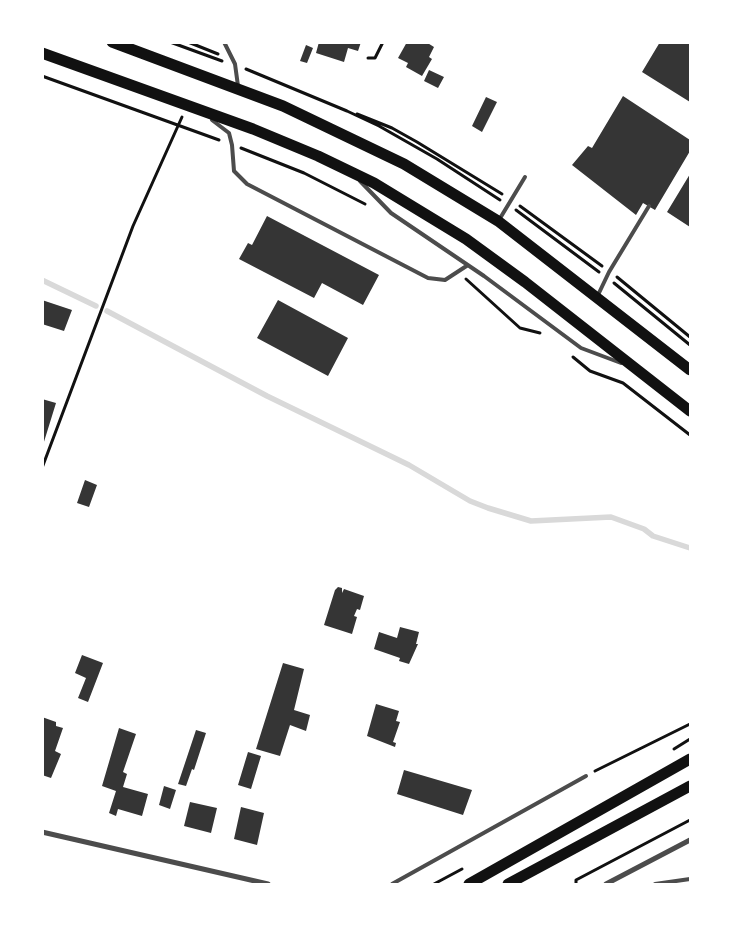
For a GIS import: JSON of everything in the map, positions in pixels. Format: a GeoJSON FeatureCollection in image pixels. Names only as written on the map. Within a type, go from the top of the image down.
{"type":"FeatureCollection","features":[{"type":"Feature","properties":{"kind":"main road"},"geometry":{"type":"LineString","coordinates":[[112,42],[238,88],[301,114],[375,148],[436,182],[498,221],[690,370]]}},
{"type":"Feature","properties":{"kind":"main road"},"geometry":{"type":"LineString","coordinates":[[42,53],[253,129],[352,172],[466,239],[690,411]]}},
{"type":"Feature","properties":{"kind":"main road"},"geometry":{"type":"LineString","coordinates":[[469,884],[690,758]]}},
{"type":"Feature","properties":{"kind":"main road"},"geometry":{"type":"LineString","coordinates":[[508,884],[690,786]]}},
{"type":"Feature","properties":{"kind":"street"},"geometry":{"type":"LineString","coordinates":[[42,832],[268,884]]}},
{"type":"Feature","properties":{"kind":"street"},"geometry":{"type":"LineString","coordinates":[[606,884],[690,840]]}},
{"type":"Feature","properties":{"kind":"lane"},"geometry":{"type":"LineString","coordinates":[[224,42],[235,64],[238,88]]}},
{"type":"Feature","properties":{"kind":"lane"},"geometry":{"type":"LineString","coordinates":[[188,106],[222,126],[229,133],[234,171],[247,184],[428,278],[440,281],[460,272],[468,265]]}},
{"type":"Feature","properties":{"kind":"lane"},"geometry":{"type":"LineString","coordinates":[[352,172],[391,213],[468,265],[581,348],[635,368]]}},
{"type":"Feature","properties":{"kind":"lane"},"geometry":{"type":"LineString","coordinates":[[498,221],[525,177]]}},
{"type":"Feature","properties":{"kind":"lane"},"geometry":{"type":"LineString","coordinates":[[598,297],[609,272],[649,206]]}},
{"type":"Feature","properties":{"kind":"lane"},"geometry":{"type":"LineString","coordinates":[[392,884],[586,776]]}},
{"type":"Feature","properties":{"kind":"lane"},"geometry":{"type":"LineString","coordinates":[[655,884],[690,879]]}},
{"type":"Feature","properties":{"kind":"lane"},"geometry":{"type":"LineString","coordinates":[[677,882],[686,884]]}},
{"type":"Feature","properties":{"kind":"path"},"geometry":{"type":"LineString","coordinates":[[170,42],[229,62],[218,54],[188,42]]}},
{"type":"Feature","properties":{"kind":"path"},"geometry":{"type":"LineString","coordinates":[[368,58],[375,58],[383,42]]}},
{"type":"Feature","properties":{"kind":"path"},"geometry":{"type":"LineString","coordinates":[[251,70],[392,128],[510,200],[609,272],[690,336]]}},
{"type":"Feature","properties":{"kind":"path"},"geometry":{"type":"LineString","coordinates":[[42,76],[304,173],[369,206]]}},
{"type":"Feature","properties":{"kind":"path"},"geometry":{"type":"LineString","coordinates":[[42,468],[133,226],[188,106]]}},
{"type":"Feature","properties":{"kind":"path"},"geometry":{"type":"LineString","coordinates":[[460,272],[475,289],[520,328],[530,329],[543,334]]}},
{"type":"Feature","properties":{"kind":"path"},"geometry":{"type":"LineString","coordinates":[[569,354],[590,371],[623,383],[690,435]]}},
{"type":"Feature","properties":{"kind":"path"},"geometry":{"type":"LineString","coordinates":[[586,776],[690,724]]}},
{"type":"Feature","properties":{"kind":"path"},"geometry":{"type":"LineString","coordinates":[[576,884],[576,880],[690,820]]}},
{"type":"Feature","properties":{"kind":"building"},"geometry":{"type":"Polygon","coordinates":[[[319,42],[361,42],[358,51],[348,48],[344,62],[316,53],[319,42]]]}},
{"type":"Feature","properties":{"kind":"building"},"geometry":{"type":"Polygon","coordinates":[[[407,42],[426,42],[434,47],[429,57],[432,59],[422,76],[406,67],[408,63],[398,58],[407,42]]]}},
{"type":"Feature","properties":{"kind":"building"},"geometry":{"type":"Polygon","coordinates":[[[660,42],[690,42],[690,102],[642,72],[660,42]]]}},
{"type":"Feature","properties":{"kind":"building"},"geometry":{"type":"Polygon","coordinates":[[[306,45],[313,48],[307,63],[300,61],[306,45]]]}},
{"type":"Feature","properties":{"kind":"building"},"geometry":{"type":"Polygon","coordinates":[[[429,70],[444,77],[438,88],[424,81],[429,70]]]}},
{"type":"Feature","properties":{"kind":"building"},"geometry":{"type":"Polygon","coordinates":[[[623,96],[690,140],[690,151],[655,210],[643,203],[636,215],[572,165],[588,146],[592,148],[623,96]]]}},
{"type":"Feature","properties":{"kind":"building"},"geometry":{"type":"Polygon","coordinates":[[[486,97],[497,102],[482,132],[472,126],[486,97]]]}},
{"type":"Feature","properties":{"kind":"building"},"geometry":{"type":"Polygon","coordinates":[[[690,174],[690,227],[667,212],[690,174]]]}},
{"type":"Feature","properties":{"kind":"building"},"geometry":{"type":"Polygon","coordinates":[[[267,216],[379,275],[363,305],[322,283],[314,298],[239,259],[248,243],[252,245],[267,216]]]}},
{"type":"Feature","properties":{"kind":"building"},"geometry":{"type":"Polygon","coordinates":[[[42,300],[72,310],[64,331],[42,324],[42,300]]]}},
{"type":"Feature","properties":{"kind":"building"},"geometry":{"type":"Polygon","coordinates":[[[278,300],[348,338],[328,376],[257,338],[278,300]]]}},
{"type":"Feature","properties":{"kind":"building"},"geometry":{"type":"Polygon","coordinates":[[[42,399],[56,403],[43,445],[42,445],[42,399]]]}},
{"type":"Feature","properties":{"kind":"building"},"geometry":{"type":"Polygon","coordinates":[[[85,480],[97,485],[89,507],[77,503],[85,480]]]}},
{"type":"Feature","properties":{"kind":"building"},"geometry":{"type":"Polygon","coordinates":[[[338,587],[342,588],[342,593],[344,589],[364,596],[360,610],[357,609],[354,616],[357,617],[352,634],[324,625],[335,590],[338,587]]]}},
{"type":"Feature","properties":{"kind":"building"},"geometry":{"type":"Polygon","coordinates":[[[400,627],[419,632],[416,644],[418,644],[409,664],[399,661],[400,658],[374,649],[379,632],[397,638],[400,627]]]}},
{"type":"Feature","properties":{"kind":"building"},"geometry":{"type":"Polygon","coordinates":[[[82,655],[103,663],[88,702],[78,698],[86,678],[75,673],[82,655]]]}},
{"type":"Feature","properties":{"kind":"building"},"geometry":{"type":"Polygon","coordinates":[[[283,663],[304,669],[294,710],[310,715],[306,731],[290,725],[280,756],[256,749],[283,663]]]}},
{"type":"Feature","properties":{"kind":"building"},"geometry":{"type":"Polygon","coordinates":[[[376,704],[399,711],[396,721],[400,722],[393,742],[396,743],[395,747],[367,736],[376,704]]]}},
{"type":"Feature","properties":{"kind":"building"},"geometry":{"type":"Polygon","coordinates":[[[42,717],[56,722],[56,726],[63,728],[55,751],[61,754],[51,778],[42,775],[42,717]]]}},
{"type":"Feature","properties":{"kind":"building"},"geometry":{"type":"Polygon","coordinates":[[[119,728],[136,734],[123,772],[127,774],[123,787],[148,794],[142,816],[118,809],[116,816],[109,813],[116,791],[102,786],[119,728]]]}},
{"type":"Feature","properties":{"kind":"building"},"geometry":{"type":"Polygon","coordinates":[[[196,730],[206,733],[194,770],[192,769],[186,786],[178,784],[196,730]]]}},
{"type":"Feature","properties":{"kind":"building"},"geometry":{"type":"Polygon","coordinates":[[[248,752],[261,756],[251,789],[238,785],[248,752]]]}},
{"type":"Feature","properties":{"kind":"building"},"geometry":{"type":"Polygon","coordinates":[[[404,770],[472,790],[463,815],[397,794],[404,770]]]}},
{"type":"Feature","properties":{"kind":"building"},"geometry":{"type":"Polygon","coordinates":[[[164,786],[176,790],[170,809],[159,805],[164,786]]]}},
{"type":"Feature","properties":{"kind":"building"},"geometry":{"type":"Polygon","coordinates":[[[190,802],[217,808],[211,833],[184,826],[190,802]]]}},
{"type":"Feature","properties":{"kind":"building"},"geometry":{"type":"Polygon","coordinates":[[[241,807],[264,813],[257,845],[234,839],[241,807]]]}},
{"type":"Feature","properties":{"kind":"waterway"},"geometry":{"type":"LineString","coordinates":[[42,280],[96,306]]}},
{"type":"Feature","properties":{"kind":"waterway"},"geometry":{"type":"LineString","coordinates":[[107,311],[267,396],[409,465],[470,501],[531,521],[611,517],[644,529],[653,536],[690,548]]}}]}
